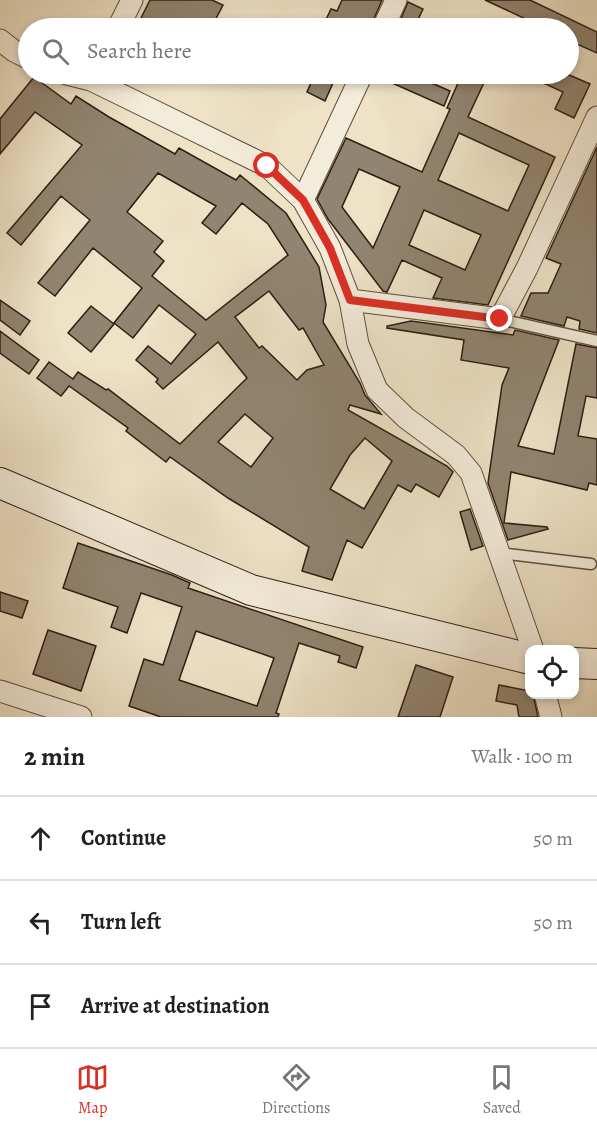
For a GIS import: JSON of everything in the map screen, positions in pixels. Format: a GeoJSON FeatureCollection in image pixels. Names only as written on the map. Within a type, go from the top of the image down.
{"type":"FeatureCollection","features":[{"type":"Feature","properties":{"kind":"main road"},"geometry":{"type":"LineString","coordinates":[[0,483],[251,590],[525,658]]}},
{"type":"Feature","properties":{"kind":"main road"},"geometry":{"type":"LineString","coordinates":[[579,663],[597,664]]}},
{"type":"Feature","properties":{"kind":"street"},"geometry":{"type":"LineString","coordinates":[[123,18],[132,0]]}},
{"type":"Feature","properties":{"kind":"street"},"geometry":{"type":"LineString","coordinates":[[388,18],[396,0]]}},
{"type":"Feature","properties":{"kind":"street"},"geometry":{"type":"LineString","coordinates":[[0,40],[18,53]]}},
{"type":"Feature","properties":{"kind":"street"},"geometry":{"type":"LineString","coordinates":[[107,84],[267,166],[303,200],[330,248],[350,300],[358,344],[377,390],[406,418],[456,455],[471,473],[531,645]]}},
{"type":"Feature","properties":{"kind":"street"},"geometry":{"type":"LineString","coordinates":[[303,200],[357,84]]}},
{"type":"Feature","properties":{"kind":"street"},"geometry":{"type":"LineString","coordinates":[[350,300],[500,319],[594,131]]}},
{"type":"Feature","properties":{"kind":"street"},"geometry":{"type":"LineString","coordinates":[[0,691],[81,717]]}},
{"type":"Feature","properties":{"kind":"street"},"geometry":{"type":"LineString","coordinates":[[546,699],[551,717]]}},
{"type":"Feature","properties":{"kind":"lane"},"geometry":{"type":"LineString","coordinates":[[500,319],[597,341]]}},
{"type":"Feature","properties":{"kind":"lane"},"geometry":{"type":"LineString","coordinates":[[499,553],[591,564]]}},
{"type":"Feature","properties":{"kind":"building"},"geometry":{"type":"Polygon","coordinates":[[[150,0],[212,0],[223,5],[216,18],[141,18],[150,0]]]}},
{"type":"Feature","properties":{"kind":"building"},"geometry":{"type":"Polygon","coordinates":[[[342,0],[382,0],[374,18],[327,18],[331,9],[337,11],[342,0]]]}},
{"type":"Feature","properties":{"kind":"building"},"geometry":{"type":"Polygon","coordinates":[[[485,0],[530,0],[568,18],[524,18],[485,0]]]}},
{"type":"Feature","properties":{"kind":"building"},"geometry":{"type":"Polygon","coordinates":[[[408,2],[423,9],[419,18],[401,18],[408,2]]]}},
{"type":"Feature","properties":{"kind":"building"},"geometry":{"type":"Polygon","coordinates":[[[579,23],[597,32],[597,53],[579,45],[579,23]]]}},
{"type":"Feature","properties":{"kind":"building"},"geometry":{"type":"Polygon","coordinates":[[[579,79],[590,84],[574,118],[555,109],[563,92],[546,84],[579,84],[579,79]]]}},
{"type":"Feature","properties":{"kind":"building"},"geometry":{"type":"Polygon","coordinates":[[[28,84],[44,84],[71,104],[76,96],[175,154],[179,148],[236,180],[240,175],[286,213],[319,267],[326,305],[323,322],[365,395],[381,414],[350,405],[348,410],[447,466],[453,472],[439,497],[416,484],[411,492],[398,485],[362,548],[347,540],[332,580],[302,571],[309,547],[228,498],[170,457],[166,462],[126,431],[128,428],[69,386],[61,396],[37,378],[49,362],[73,379],[78,372],[106,390],[108,389],[180,444],[247,378],[218,342],[163,389],[156,382],[158,379],[136,360],[148,346],[171,364],[196,334],[159,305],[133,338],[114,323],[142,288],[93,248],[55,296],[38,283],[90,220],[61,196],[21,245],[7,233],[82,145],[35,112],[0,154],[0,119],[28,84]],[[158,173],[127,212],[163,241],[154,252],[164,261],[152,276],[206,320],[288,255],[268,224],[242,203],[216,234],[202,223],[216,206],[158,173]],[[269,291],[235,317],[259,348],[262,346],[297,380],[307,370],[324,365],[303,328],[299,330],[269,291]],[[245,414],[218,442],[251,467],[273,438],[245,414]],[[365,438],[350,455],[330,489],[364,509],[392,461],[365,438]]]}},
{"type":"Feature","properties":{"kind":"building"},"geometry":{"type":"Polygon","coordinates":[[[311,84],[333,84],[325,101],[307,92],[311,84]]]}},
{"type":"Feature","properties":{"kind":"building"},"geometry":{"type":"Polygon","coordinates":[[[394,84],[434,84],[450,91],[444,106],[394,84]]]}},
{"type":"Feature","properties":{"kind":"building"},"geometry":{"type":"Polygon","coordinates":[[[458,84],[483,84],[468,117],[555,157],[488,305],[433,298],[442,278],[402,260],[387,292],[383,291],[328,219],[317,199],[346,138],[422,172],[450,109],[447,108],[458,84]],[[459,133],[438,180],[508,211],[529,165],[459,133]],[[359,169],[342,207],[373,248],[400,187],[359,169]],[[424,210],[409,245],[465,270],[481,235],[424,210]]]}},
{"type":"Feature","properties":{"kind":"building"},"geometry":{"type":"Polygon","coordinates":[[[597,147],[597,333],[579,329],[580,321],[567,317],[564,326],[521,316],[531,293],[548,293],[561,264],[546,258],[597,147]]]}},
{"type":"Feature","properties":{"kind":"building"},"geometry":{"type":"Polygon","coordinates":[[[0,300],[30,321],[20,335],[0,320],[0,300]]]}},
{"type":"Feature","properties":{"kind":"building"},"geometry":{"type":"Polygon","coordinates":[[[91,306],[114,324],[91,352],[68,333],[91,306]]]}},
{"type":"Feature","properties":{"kind":"building"},"geometry":{"type":"Polygon","coordinates":[[[411,321],[513,335],[515,330],[559,340],[518,446],[554,454],[576,344],[597,348],[597,398],[586,396],[578,436],[597,439],[597,485],[589,483],[587,490],[511,472],[504,523],[547,527],[548,529],[508,540],[488,483],[502,385],[509,368],[461,360],[464,340],[387,328],[387,326],[411,321]]]}},
{"type":"Feature","properties":{"kind":"building"},"geometry":{"type":"Polygon","coordinates":[[[0,331],[39,360],[29,374],[0,353],[0,331]]]}},
{"type":"Feature","properties":{"kind":"building"},"geometry":{"type":"Polygon","coordinates":[[[470,509],[483,546],[471,550],[460,512],[470,509]]]}},
{"type":"Feature","properties":{"kind":"building"},"geometry":{"type":"Polygon","coordinates":[[[78,543],[172,575],[190,583],[188,588],[363,647],[356,668],[338,662],[340,656],[299,643],[276,713],[279,714],[278,717],[161,717],[129,706],[144,659],[163,665],[182,607],[141,593],[127,633],[111,627],[118,607],[63,588],[78,543]],[[196,631],[179,680],[257,706],[274,658],[196,631]]]}},
{"type":"Feature","properties":{"kind":"building"},"geometry":{"type":"Polygon","coordinates":[[[0,592],[28,601],[22,618],[0,611],[0,592]]]}},
{"type":"Feature","properties":{"kind":"building"},"geometry":{"type":"Polygon","coordinates":[[[48,630],[96,646],[81,691],[33,674],[48,630]]]}},
{"type":"Feature","properties":{"kind":"building"},"geometry":{"type":"Polygon","coordinates":[[[416,665],[453,677],[440,717],[398,717],[416,665]]]}},
{"type":"Feature","properties":{"kind":"building"},"geometry":{"type":"Polygon","coordinates":[[[499,685],[525,690],[525,699],[534,699],[538,717],[519,717],[517,705],[496,701],[499,685]]]}},
{"type":"Feature","properties":{"kind":"route"},"geometry":{"type":"LineString","coordinates":[[267,166],[303,200],[330,248],[350,300],[500,319]]}}]}
